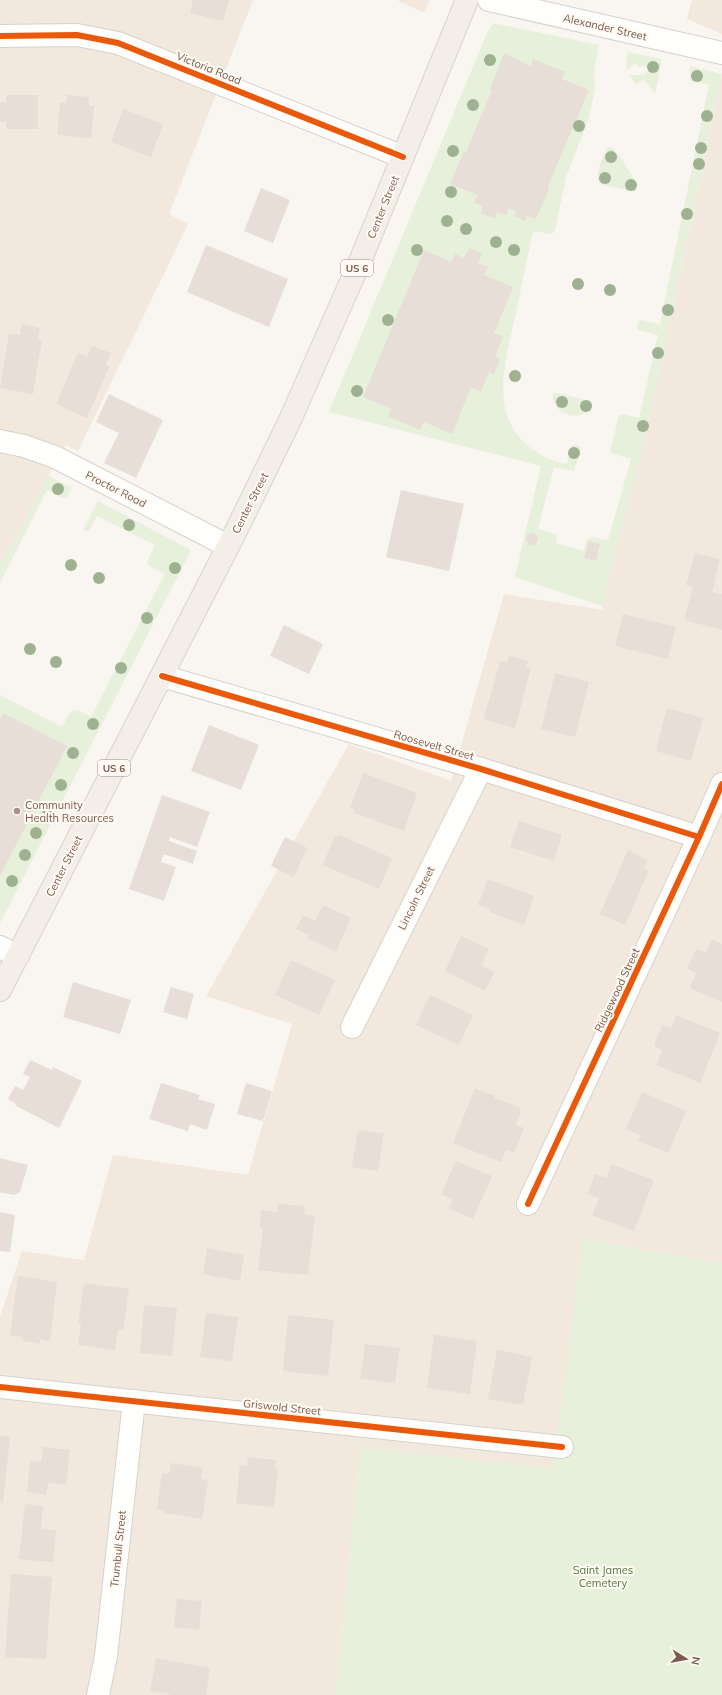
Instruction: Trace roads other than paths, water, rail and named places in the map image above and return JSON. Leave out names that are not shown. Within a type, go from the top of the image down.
[{"type":"main road","name":"Center Street","points":[[0,990],[9,951],[162,676],[306,388],[467,0]]},
{"type":"street","name":"Alexander Street","points":[[489,0],[543,6],[722,54]]},
{"type":"street","name":"Victoria Road","points":[[0,36],[77,35],[118,43],[403,157]]},
{"type":"street","name":"Proctor Road","points":[[0,441],[24,446],[55,457],[228,546]]},
{"type":"street","name":"Roosevelt Street","points":[[162,676],[481,769],[699,837]]},
{"type":"street","name":"Lincoln Street","points":[[352,1027],[481,769]]},
{"type":"street","name":"Ridgewood Street","points":[[528,1204],[699,837],[722,784]]},
{"type":"street","name":"Griswold Street","points":[[0,1387],[562,1447]]},
{"type":"street","name":"Trumbull Street","points":[[98,1695],[106,1656],[134,1401]]},
{"type":"place","name":"Community Health Resources","points":[[17,811]]},
{"type":"park label","name":"Saint James Cemetery","points":[[603,1576]]}]
